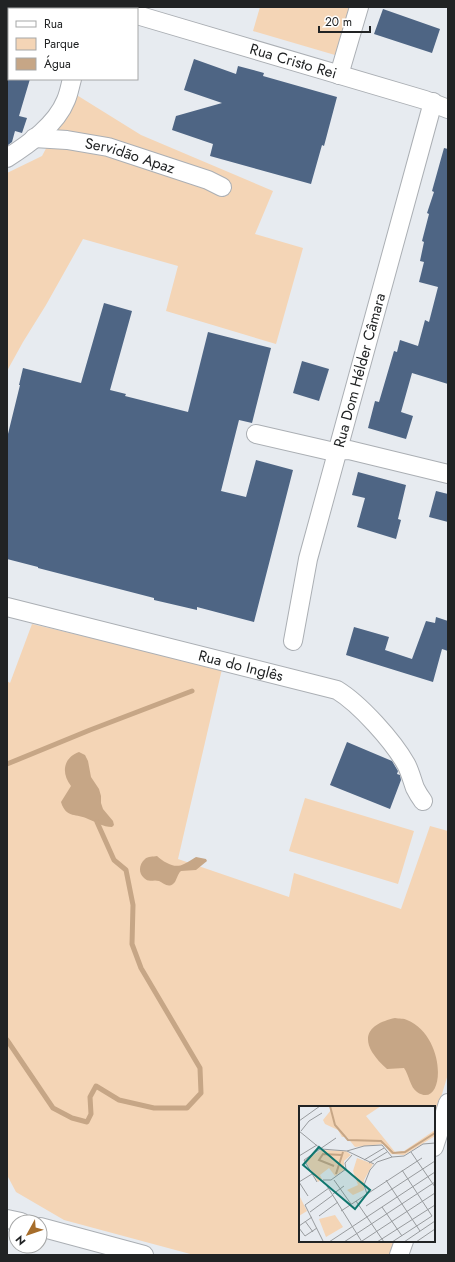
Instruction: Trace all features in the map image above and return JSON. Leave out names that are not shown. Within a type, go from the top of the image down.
[{"type":"street","points":[[339,75],[359,7]]},
{"type":"street","name":"Rua Cristo Rei","points":[[138,14],[440,106]]},
{"type":"street","points":[[7,158],[45,129],[66,101],[72,80]]},
{"type":"street","name":"Rua Dom Hélder Câmara","points":[[293,641],[308,559],[338,450],[440,106]]},
{"type":"street","name":"Servidão Apaz","points":[[34,138],[67,140],[108,147],[208,180],[222,187]]},
{"type":"street","points":[[256,434],[330,451],[348,450],[448,474]]},
{"type":"street","name":"Rua do Inglês","points":[[7,606],[337,690],[360,707],[399,752],[407,766],[415,788],[423,801]]},
{"type":"street","points":[[435,1144],[448,1103]]},
{"type":"street","points":[[48,1229],[144,1255]]},
{"type":"street","points":[[399,1255],[404,1242]]},
{"type":"green space","points":[[260,7],[350,7],[335,55],[253,31]]},
{"type":"green space","points":[[75,94],[141,135],[273,191],[255,234],[303,248],[276,344],[166,311],[178,266],[83,239],[7,371],[7,173],[42,156]]},
{"type":"green space","points":[[32,624],[222,669],[178,859],[289,897],[294,873],[401,909],[430,826],[448,831],[448,1074],[435,1118],[435,1106],[299,1106],[299,1242],[399,1242],[394,1255],[194,1255],[64,1220],[16,1192],[7,1175],[7,681],[10,683]]},
{"type":"green space","points":[[305,798],[414,831],[398,884],[289,851]]},
{"type":"water","points":[[79,752],[85,755],[88,761],[91,777],[99,789],[103,809],[113,821],[114,825],[112,827],[84,817],[72,815],[63,807],[61,802],[71,786],[66,776],[65,766],[70,758]]},
{"type":"water","points":[[157,856],[163,861],[174,866],[181,865],[196,857],[206,859],[207,861],[196,870],[181,871],[174,883],[167,885],[159,881],[148,880],[141,874],[141,863],[148,857]]},
{"type":"water","points":[[395,1018],[406,1019],[420,1029],[430,1041],[436,1055],[438,1070],[437,1082],[433,1091],[426,1095],[415,1090],[404,1068],[387,1069],[372,1052],[369,1045],[368,1038],[372,1029],[382,1022]]},
{"type":"building","points":[[383,9],[440,29],[432,53],[374,34]]},
{"type":"building","points":[[194,59],[236,74],[238,66],[264,73],[263,76],[337,97],[324,146],[322,145],[311,184],[210,156],[213,144],[172,130],[176,116],[222,103],[184,90]]},
{"type":"building","points":[[7,79],[30,80],[19,116],[27,118],[22,133],[15,131],[12,142],[7,145]]},
{"type":"building","points":[[444,148],[448,149],[448,384],[412,373],[401,412],[413,416],[406,439],[368,428],[375,401],[379,402],[394,351],[397,352],[400,340],[418,346],[425,320],[429,322],[438,287],[419,282],[424,262],[420,261],[424,242],[422,241],[429,214],[427,213],[434,192],[432,191]]},
{"type":"building","points":[[104,303],[132,311],[110,390],[126,394],[125,396],[188,412],[208,332],[271,348],[252,423],[239,420],[221,491],[246,497],[256,460],[293,470],[254,622],[197,607],[197,610],[154,600],[154,598],[7,559],[7,438],[23,368],[81,383]]},
{"type":"building","points":[[302,361],[329,369],[319,401],[293,393]]},
{"type":"building","points":[[358,472],[406,485],[398,519],[401,520],[396,539],[357,527],[365,498],[352,495]]},
{"type":"building","points":[[436,491],[448,494],[448,522],[429,517]]},
{"type":"building","points":[[436,617],[448,621],[448,651],[442,649],[433,682],[346,655],[354,627],[389,637],[385,650],[412,659],[426,621],[435,623]]},
{"type":"building","points":[[347,742],[392,761],[398,771],[397,774],[400,775],[401,780],[390,809],[330,785]]},
{"type":"waterway","points":[[7,764],[192,691]]},
{"type":"waterway","points":[[7,1040],[53,1108],[72,1118],[87,1122],[91,1114],[90,1097],[96,1086],[119,1100],[154,1108],[187,1108],[201,1093],[200,1068],[141,968],[132,944],[133,905],[126,870],[114,860],[97,822]]}]
